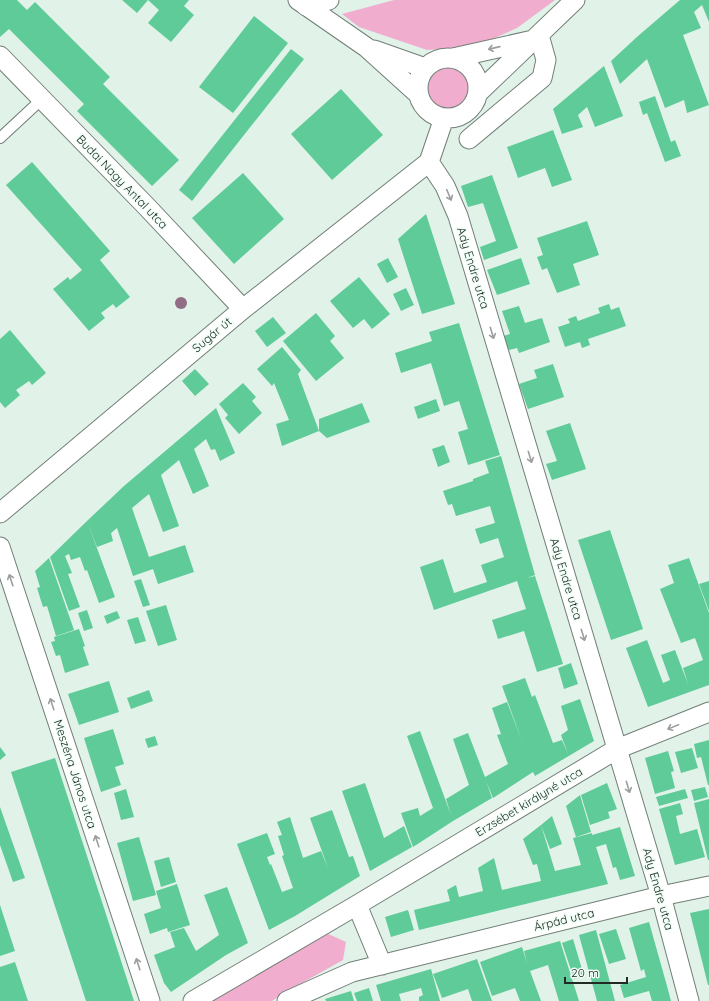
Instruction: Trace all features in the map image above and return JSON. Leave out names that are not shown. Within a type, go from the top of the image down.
[{"type":"street","points":[[302,3],[329,0]]},
{"type":"street","points":[[478,93],[575,0]]},
{"type":"street","points":[[302,3],[366,47],[435,115],[444,118],[462,114],[469,109],[475,102],[478,93],[478,83],[470,66],[462,61],[452,58]]},
{"type":"street","points":[[429,162],[423,102],[418,85],[420,76],[425,68],[433,61],[443,58],[452,58],[536,37]]},
{"type":"street","points":[[468,139],[542,78],[546,60],[536,37]]},
{"type":"street","points":[[366,47],[425,68]]},
{"type":"street","name":"Budai Nagy Antal utca","points":[[0,56],[148,207],[243,309]]},
{"type":"street","points":[[429,162],[444,118]]},
{"type":"street","name":"Sugár út","points":[[0,513],[243,309],[429,162]]},
{"type":"street","name":"Ady Endre utca","points":[[429,162],[445,186],[458,216],[661,896],[689,1001]]},
{"type":"street","name":"Meszéna János utca","points":[[0,547],[150,1001]]},
{"type":"street","name":"Erzsébet királyné utca","points":[[194,1001],[617,749],[709,712]]},
{"type":"street","name":"Árpád utca","points":[[382,965],[661,896],[709,886]]},
{"type":"street","points":[[286,1001],[352,972],[382,965],[357,905]]},
{"type":"lane","points":[[0,138],[42,99]]},
{"type":"shaded area","points":[[394,0],[555,0],[517,28],[479,45],[427,50],[359,27],[342,14]]},
{"type":"shaded area","points":[[449,65],[462,69],[468,75],[472,88],[468,101],[462,107],[449,111],[436,107],[430,101],[426,88],[430,75],[436,69]]},
{"type":"shaded area","points":[[324,932],[346,942],[343,960],[272,1001],[207,1001]]},
{"type":"building","points":[[0,0],[17,0],[27,10],[35,2],[110,77],[103,84],[179,160],[152,186],[77,111],[84,104],[9,29],[0,37]]},
{"type":"building","points":[[122,0],[148,0],[137,13]]},
{"type":"building","points":[[148,0],[189,0],[184,6],[194,15],[171,42],[148,23],[159,10]]},
{"type":"building","points":[[680,0],[709,0],[709,22],[702,5],[694,12],[701,28],[683,35],[709,105],[687,113],[684,100],[665,108],[647,59],[620,84],[611,61]]},
{"type":"building","points":[[254,16],[288,43],[233,113],[199,87]]},
{"type":"building","points":[[291,49],[304,59],[192,201],[179,190]]},
{"type":"building","points":[[604,66],[623,116],[595,127],[587,107],[578,115],[583,127],[562,134],[553,109]]},
{"type":"building","points":[[341,89],[383,135],[332,180],[291,134]]},
{"type":"building","points":[[655,96],[671,142],[675,140],[681,156],[665,162],[647,113],[643,115],[639,102]]},
{"type":"building","points":[[553,130],[572,180],[552,187],[545,168],[518,178],[507,147]]},
{"type":"building","points":[[32,162],[110,251],[100,260],[130,297],[116,308],[113,304],[101,313],[105,318],[89,331],[53,289],[68,277],[70,280],[82,270],[6,185]]},
{"type":"building","points":[[243,173],[284,219],[234,264],[192,218]]},
{"type":"building","points":[[492,175],[518,248],[484,260],[480,247],[496,241],[483,203],[468,207],[461,186]]},
{"type":"building","points":[[426,214],[455,304],[422,314],[398,239]]},
{"type":"building","points":[[587,221],[599,255],[573,264],[580,285],[557,293],[547,268],[542,270],[537,257],[543,255],[537,238]]},
{"type":"building","points":[[388,258],[398,277],[387,283],[377,264]]},
{"type":"building","points":[[521,258],[530,284],[497,295],[487,270]]},
{"type":"building","points":[[359,277],[390,314],[372,329],[364,319],[353,328],[330,301]]},
{"type":"building","points":[[406,288],[414,305],[401,311],[393,294]]},
{"type":"building","points":[[609,304],[611,310],[619,307],[626,326],[588,339],[590,345],[582,348],[580,342],[565,347],[558,327],[570,323],[568,319],[576,316],[578,321],[600,313],[598,308]]},
{"type":"building","points":[[519,306],[525,323],[542,318],[550,342],[519,353],[517,348],[505,351],[500,337],[510,334],[502,311]]},
{"type":"building","points":[[316,313],[335,336],[330,341],[344,358],[316,381],[283,341]]},
{"type":"building","points":[[273,317],[286,333],[267,347],[255,331]]},
{"type":"building","points":[[459,323],[500,455],[468,465],[458,432],[468,429],[459,401],[444,406],[431,363],[401,373],[395,353],[432,341],[429,332]]},
{"type":"building","points":[[10,330],[46,373],[32,385],[29,381],[16,390],[20,395],[5,408],[0,402],[0,339]]},
{"type":"building","points":[[282,347],[301,370],[298,374],[319,431],[282,446],[276,424],[289,420],[274,383],[272,386],[257,369]]},
{"type":"building","points":[[553,364],[564,397],[528,409],[519,384],[537,378],[534,370]]},
{"type":"building","points":[[195,369],[209,384],[195,396],[182,381]]},
{"type":"building","points":[[243,383],[256,397],[252,401],[262,413],[239,434],[225,418],[228,415],[219,404]]},
{"type":"building","points":[[436,399],[440,411],[418,419],[414,407]]},
{"type":"building","points":[[362,403],[370,422],[327,438],[319,431],[319,419]]},
{"type":"building","points":[[216,408],[235,453],[220,461],[215,449],[211,450],[206,439],[194,449],[209,486],[193,494],[179,460],[161,475],[179,526],[163,532],[149,494],[132,508],[149,557],[185,545],[194,572],[158,584],[153,569],[133,576],[117,528],[111,533],[113,541],[97,547],[87,521],[124,486]]},
{"type":"building","points":[[570,423],[586,469],[552,480],[546,464],[557,461],[546,431]]},
{"type":"building","points":[[444,445],[450,462],[438,467],[432,449]]},
{"type":"building","points":[[501,456],[535,575],[527,578],[535,576],[563,664],[537,672],[524,631],[498,639],[492,620],[526,609],[517,581],[434,610],[420,567],[443,559],[454,593],[487,582],[481,565],[504,557],[498,538],[480,544],[475,529],[495,523],[490,506],[456,516],[452,504],[448,505],[443,491],[473,481],[473,479],[489,473],[485,461]]},
{"type":"building","points":[[87,521],[115,597],[99,603],[87,570],[85,571],[80,557],[71,560],[69,554],[65,556],[72,573],[68,574],[80,607],[69,611],[50,557]]},
{"type":"building","points":[[610,530],[643,629],[611,640],[578,540]]},
{"type":"building","points":[[49,558],[74,630],[56,636],[47,606],[43,607],[37,588],[40,587],[35,571]]},
{"type":"building","points":[[689,558],[709,613],[709,685],[648,707],[626,648],[647,640],[663,683],[670,680],[661,655],[675,650],[688,684],[683,668],[703,660],[695,638],[681,643],[660,589],[674,583],[668,565]]},
{"type":"building","points":[[141,579],[150,605],[143,607],[134,581]]},
{"type":"building","points":[[709,581],[709,611],[699,584]]},
{"type":"building","points":[[166,605],[177,640],[158,646],[146,611]]},
{"type":"building","points":[[87,610],[93,628],[84,631],[78,613]]},
{"type":"building","points":[[117,611],[120,618],[107,624],[104,616]]},
{"type":"building","points":[[138,617],[146,641],[135,644],[127,620]]},
{"type":"building","points":[[79,629],[85,646],[83,647],[89,665],[65,673],[60,655],[56,656],[51,642],[55,641],[54,637]]},
{"type":"building","points":[[571,663],[578,684],[564,689],[558,668]]},
{"type":"building","points":[[525,678],[532,697],[535,695],[553,743],[562,740],[568,754],[561,735],[568,730],[561,706],[580,699],[594,741],[535,776],[533,772],[493,798],[486,781],[492,798],[413,847],[401,813],[418,808],[420,816],[433,808],[407,736],[420,731],[451,815],[446,799],[469,785],[453,739],[468,733],[485,777],[508,764],[497,735],[501,734],[492,708],[507,702],[522,741],[502,686]]},
{"type":"building","points":[[109,681],[119,712],[79,725],[68,694]]},
{"type":"building","points":[[149,690],[153,701],[131,709],[127,698]]},
{"type":"building","points":[[113,729],[124,764],[115,767],[121,785],[101,792],[84,738]]},
{"type":"building","points":[[155,736],[158,745],[148,748],[145,739]]},
{"type":"building","points":[[709,740],[708,785],[701,757],[697,758],[694,744]]},
{"type":"building","points":[[0,747],[6,755],[0,760]]},
{"type":"building","points":[[692,748],[698,768],[681,773],[675,752]]},
{"type":"building","points":[[668,751],[674,771],[671,772],[675,788],[655,794],[645,758]]},
{"type":"building","points":[[55,758],[134,1001],[86,1001],[11,772]]},
{"type":"building","points":[[365,783],[384,838],[404,826],[412,847],[370,871],[342,791]]},
{"type":"building","points":[[607,783],[617,809],[608,812],[610,818],[590,825],[581,795]]},
{"type":"building","points":[[705,787],[708,797],[694,801],[691,790]]},
{"type":"building","points":[[126,789],[134,817],[121,820],[114,793]]},
{"type":"building","points":[[685,789],[688,798],[659,806],[656,797]]},
{"type":"building","points":[[580,795],[591,832],[576,837],[566,806]]},
{"type":"building","points":[[709,799],[709,860],[708,860],[694,803]]},
{"type":"building","points":[[680,803],[683,814],[676,816],[680,834],[697,829],[705,857],[675,865],[659,809]]},
{"type":"building","points":[[0,807],[25,878],[13,882],[0,845]]},
{"type":"building","points":[[332,810],[349,857],[353,856],[360,876],[295,916],[269,930],[237,844],[267,833],[275,854],[267,857],[282,892],[293,888],[282,856],[284,855],[278,836],[282,835],[277,822],[290,817],[303,858],[321,851],[328,868],[310,818]]},
{"type":"building","points":[[552,816],[562,844],[550,849],[541,825]]},
{"type":"building","points":[[541,825],[555,871],[581,865],[573,838],[592,833],[592,835],[620,827],[635,876],[620,880],[616,867],[613,868],[606,844],[596,847],[608,884],[419,930],[414,910],[450,901],[447,890],[456,885],[459,897],[483,891],[478,868],[494,858],[502,890],[541,881],[537,864],[533,865],[523,839]]},
{"type":"building","points":[[139,837],[156,895],[133,901],[117,843]]},
{"type":"building","points":[[169,857],[176,882],[161,887],[154,861]]},
{"type":"building","points":[[177,884],[190,925],[168,932],[167,928],[150,934],[144,914],[161,908],[156,891]]},
{"type":"building","points":[[227,887],[248,943],[226,955],[171,992],[164,983],[154,955],[175,947],[170,932],[184,928],[196,951],[219,935],[204,895]]},
{"type":"building","points":[[0,905],[15,951],[0,956]]},
{"type":"building","points":[[709,909],[709,985],[708,985],[690,913]]},
{"type":"building","points":[[408,910],[414,930],[391,937],[385,917]]},
{"type":"building","points":[[649,922],[671,1001],[652,1001],[649,991],[624,998],[620,985],[646,977],[644,969],[641,971],[629,928]]},
{"type":"building","points":[[616,929],[626,959],[609,964],[599,934]]},
{"type":"building","points":[[596,930],[615,1001],[597,1001],[579,935]]},
{"type":"building","points":[[573,939],[584,976],[574,979],[562,943]]},
{"type":"building","points":[[560,941],[579,1001],[559,1001],[548,965],[530,971],[541,1001],[520,1001],[515,988],[492,996],[480,962],[522,947],[527,963],[524,951]]},
{"type":"building","points":[[477,959],[492,1001],[472,1001],[468,989],[442,998],[433,974]]},
{"type":"building","points":[[15,962],[28,1001],[0,1001],[0,967]]},
{"type":"building","points":[[431,969],[440,1001],[419,1001],[419,997],[423,995],[421,988],[399,994],[401,1001],[381,1001],[376,985]]},
{"type":"building","points":[[369,988],[373,1001],[357,1001],[354,993]]},
{"type":"building","points":[[351,991],[354,1001],[326,1001],[325,999]]}]
